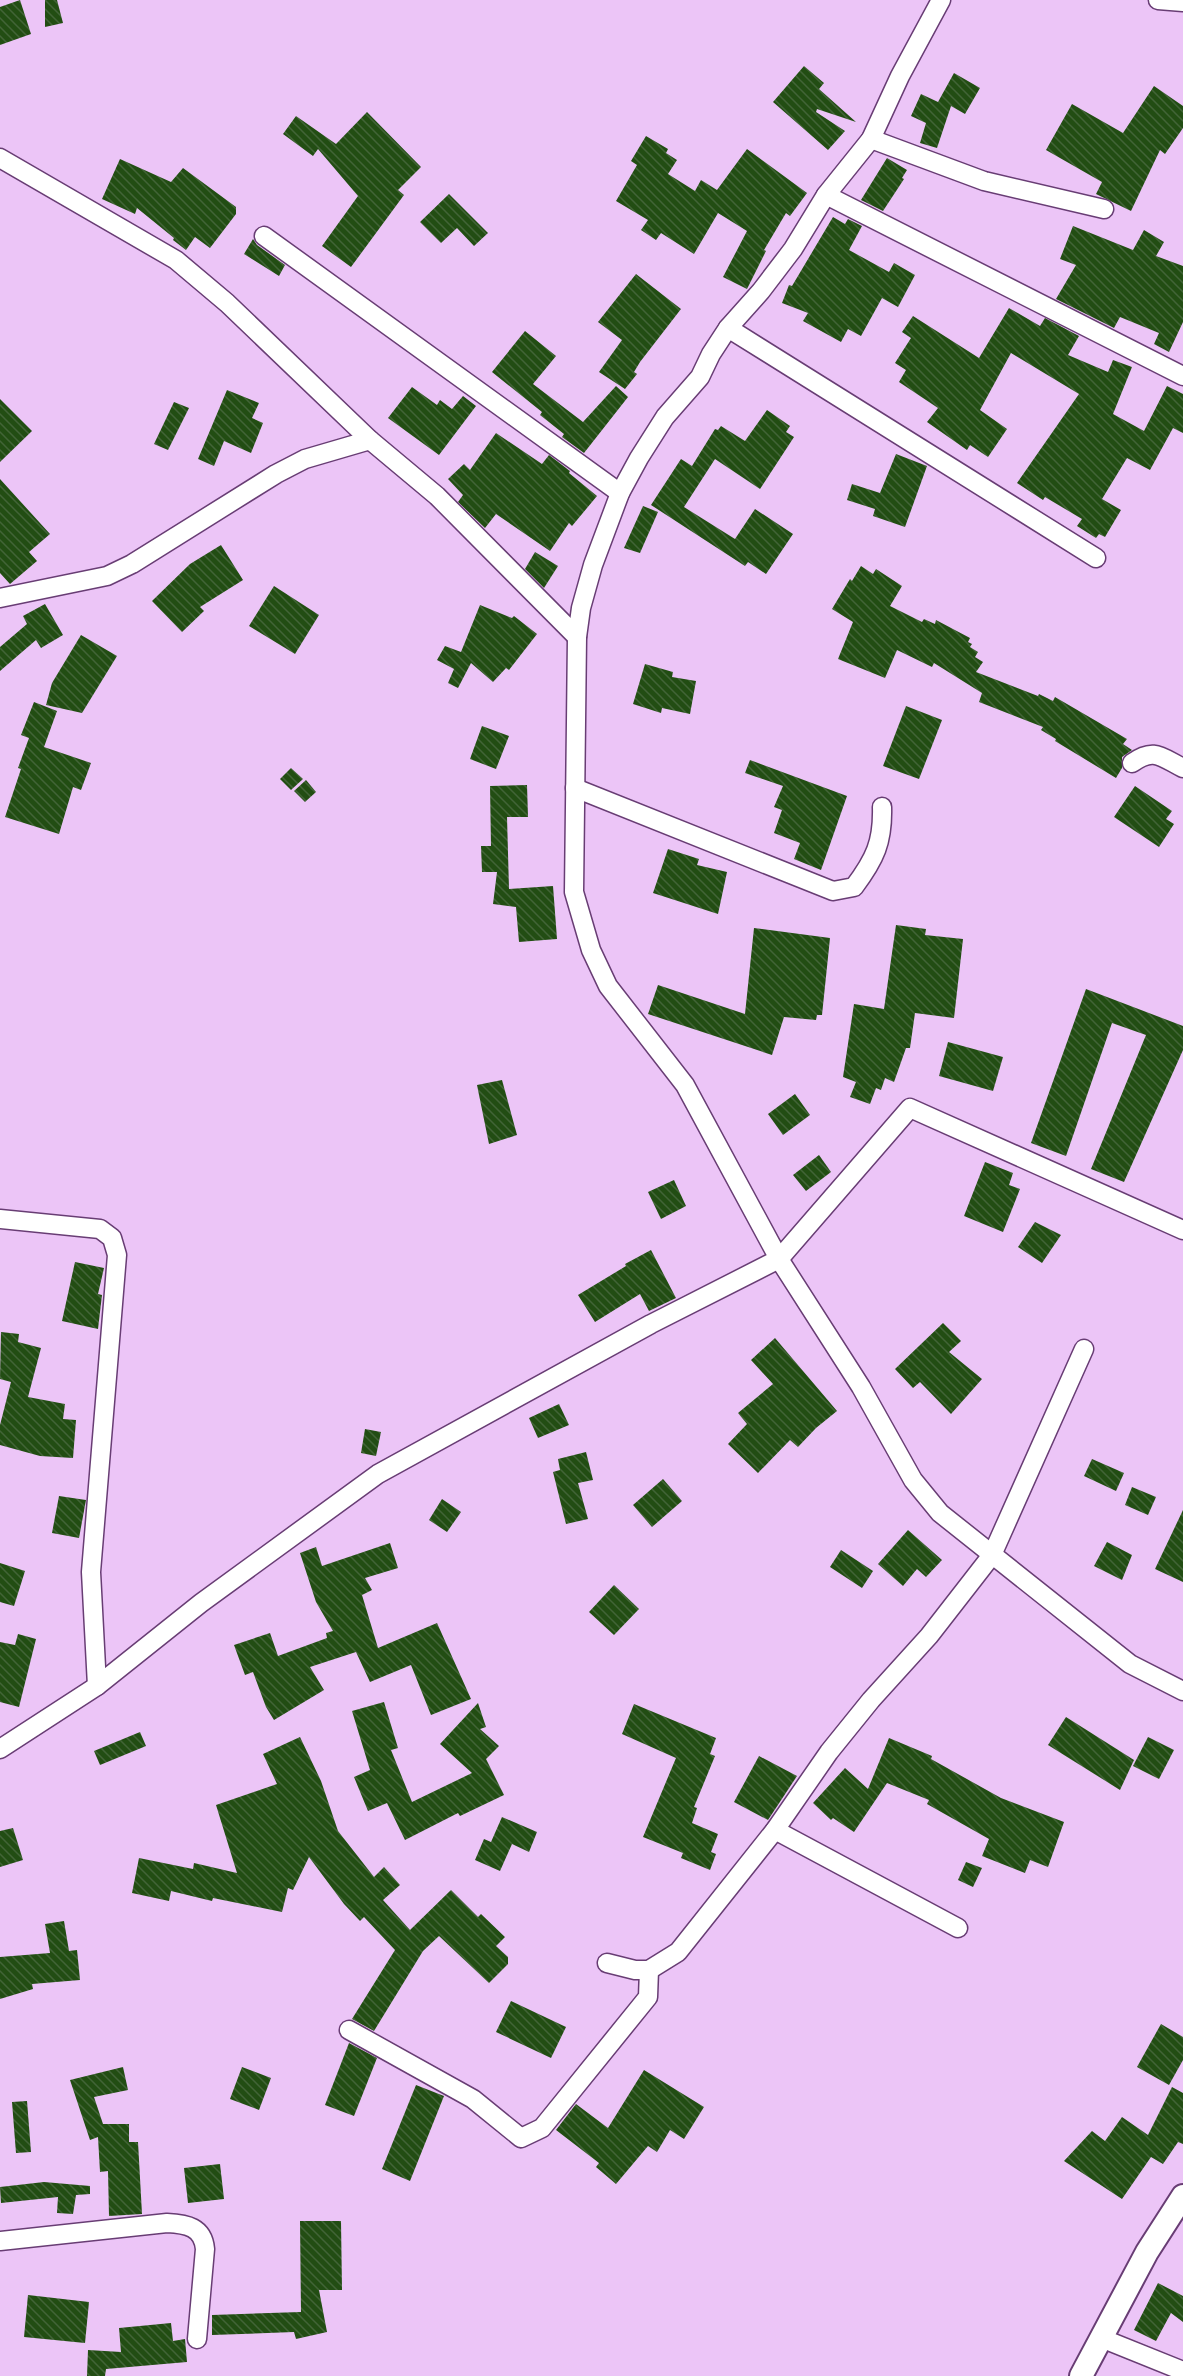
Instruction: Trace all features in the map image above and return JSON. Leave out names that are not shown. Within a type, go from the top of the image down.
[{"type":"street","points":[[941,0],[911,54],[871,139],[826,195],[793,249],[761,291],[728,328],[711,354],[700,377],[664,417],[620,493],[593,565],[581,608],[577,638],[574,892],[591,950],[608,986],[685,1085],[779,1259],[861,1387],[913,1480],[940,1513],[1130,1664],[1183,1691]]},
{"type":"street","points":[[1158,0],[1183,2]]},
{"type":"street","points":[[871,139],[984,181],[1104,209]]},
{"type":"street","points":[[0,158],[176,260],[227,303],[370,440],[437,496],[577,638]]},
{"type":"street","points":[[826,195],[1183,376]]},
{"type":"street","points":[[264,236],[620,493]]},
{"type":"street","points":[[728,328],[1096,558]]},
{"type":"street","points":[[0,598],[107,576],[132,564],[276,474],[305,459],[370,440]]},
{"type":"street","points":[[1132,763],[1144,755],[1151,754],[1183,768]]},
{"type":"street","points":[[575,788],[833,891],[854,886],[872,862],[883,828],[882,807]]},
{"type":"street","points":[[0,1749],[97,1686],[201,1603],[378,1474],[651,1324],[779,1259],[910,1108],[1183,1230]]},
{"type":"street","points":[[0,1219],[100,1229],[112,1238],[117,1255],[91,1572],[97,1686]]},
{"type":"street","points":[[607,1963],[635,1970],[649,1970],[678,1952],[775,1830],[829,1752],[871,1700],[928,1636],[992,1555],[1084,1348]]},
{"type":"street","points":[[775,1830],[958,1928]]},
{"type":"street","points":[[349,2030],[472,2099],[521,2138],[542,2128],[648,1997],[649,1970]]},
{"type":"street","points":[[1081,2376],[1147,2252],[1183,2196]]},
{"type":"street","points":[[0,2241],[167,2223],[191,2227],[200,2232],[205,2249],[197,2339]]},
{"type":"street","points":[[1101,2338],[1183,2371]]},
{"type":"building","points":[[20,0],[31,34],[0,45],[0,7]]},
{"type":"building","points":[[45,0],[57,0],[63,23],[45,27]]},
{"type":"building","points":[[804,66],[824,83],[819,89],[856,122],[817,109],[816,112],[845,131],[828,150],[773,102]]},
{"type":"building","points":[[954,73],[980,88],[965,114],[951,106],[937,148],[920,143],[926,123],[911,116],[921,94],[938,102]]},
{"type":"building","points":[[1154,86],[1183,106],[1183,128],[1165,154],[1160,150],[1131,211],[1096,194],[1102,182],[1046,150],[1072,104],[1123,133]]},
{"type":"building","points":[[367,112],[421,167],[398,190],[404,195],[351,267],[322,246],[358,196],[318,149],[313,156],[283,134],[296,116],[336,144]]},
{"type":"building","points":[[646,136],[668,149],[666,153],[677,160],[668,174],[695,191],[701,180],[717,190],[747,149],[807,193],[790,216],[786,213],[764,250],[766,251],[747,289],[723,277],[747,231],[718,213],[694,254],[661,233],[656,240],[641,230],[648,220],[616,201],[637,165],[631,161]]},
{"type":"building","points":[[887,158],[907,170],[902,178],[904,179],[883,211],[861,200]]},
{"type":"building","points":[[120,159],[171,182],[183,168],[236,207],[236,214],[210,248],[195,237],[186,250],[137,208],[135,214],[102,199]]},
{"type":"building","points":[[449,194],[488,233],[474,246],[457,228],[441,243],[420,222]]},
{"type":"building","points":[[833,217],[845,224],[848,219],[862,226],[849,250],[889,272],[894,263],[915,275],[898,307],[882,298],[861,336],[848,329],[841,342],[803,321],[808,313],[782,303],[789,285],[792,286]]},
{"type":"building","points":[[1073,226],[1133,250],[1144,230],[1164,242],[1156,256],[1183,266],[1183,322],[1169,352],[1154,344],[1159,333],[1120,317],[1114,328],[1056,299],[1076,265],[1060,259]]},
{"type":"building","points":[[253,239],[257,245],[285,265],[279,276],[244,254]]},
{"type":"building","points":[[636,274],[681,309],[640,362],[634,372],[637,374],[625,389],[599,372],[622,340],[598,322]]},
{"type":"building","points":[[1009,308],[1040,326],[1045,318],[1079,336],[1068,355],[1108,372],[1113,360],[1132,367],[1113,414],[1144,431],[1167,386],[1183,394],[1183,433],[1173,428],[1150,470],[1127,458],[1102,499],[1121,510],[1105,537],[1099,534],[1096,538],[1077,526],[1082,519],[1045,497],[1043,500],[1017,483],[1079,394],[1011,353],[980,410],[1007,429],[988,457],[970,445],[967,450],[927,422],[938,408],[899,382],[906,370],[895,363],[911,338],[902,332],[913,316],[979,358]]},
{"type":"building","points":[[525,331],[556,356],[533,384],[583,422],[616,386],[628,397],[584,453],[562,437],[564,434],[540,415],[542,412],[492,372]]},
{"type":"building","points":[[412,387],[437,405],[440,400],[452,409],[463,396],[476,406],[439,455],[388,418]]},
{"type":"building","points":[[227,390],[259,403],[252,418],[263,423],[251,453],[224,441],[214,466],[198,459]]},
{"type":"building","points":[[0,399],[32,431],[0,462]]},
{"type":"building","points":[[174,402],[189,408],[168,450],[154,444]]},
{"type":"building","points":[[767,410],[790,426],[786,432],[794,437],[760,489],[715,459],[684,507],[735,539],[755,509],[793,534],[766,574],[748,562],[745,566],[651,505],[681,459],[692,466],[715,429],[718,430],[721,426],[745,441]]},
{"type":"building","points":[[496,433],[542,464],[549,455],[597,496],[572,526],[569,523],[550,551],[496,514],[485,528],[458,502],[463,495],[448,479],[464,464],[470,470]]},
{"type":"building","points":[[896,454],[927,466],[905,527],[873,516],[875,509],[847,500],[852,484],[880,493]]},
{"type":"building","points":[[0,479],[50,534],[29,552],[37,561],[10,584],[0,573]]},
{"type":"building","points":[[643,506],[658,512],[640,553],[624,548]]},
{"type":"building","points":[[221,545],[243,580],[200,607],[204,611],[182,632],[152,601],[190,564]]},
{"type":"building","points":[[535,552],[558,566],[544,588],[525,569]]},
{"type":"building","points":[[861,566],[873,574],[876,569],[902,586],[890,606],[922,622],[924,619],[935,624],[936,620],[970,638],[968,642],[972,644],[970,647],[978,652],[975,657],[983,662],[976,672],[1053,701],[1055,697],[1127,739],[1123,744],[1132,750],[1122,757],[1122,768],[1116,778],[1055,741],[1056,739],[1041,730],[1043,727],[979,702],[982,693],[934,663],[932,667],[897,650],[885,678],[838,659],[853,622],[832,609],[850,579],[852,581]]},
{"type":"building","points":[[274,586],[319,615],[295,654],[249,626]]},
{"type":"building","points":[[45,604],[63,635],[41,648],[36,640],[0,671],[0,647],[27,624],[23,616]]},
{"type":"building","points":[[480,605],[512,618],[514,616],[537,634],[509,670],[506,668],[493,682],[471,663],[458,688],[448,683],[454,669],[437,660],[445,646],[461,652]]},
{"type":"building","points":[[81,635],[117,656],[82,713],[46,705],[52,683]]},
{"type":"building","points":[[645,664],[673,672],[672,677],[696,681],[690,714],[662,708],[661,713],[633,704]]},
{"type":"building","points":[[34,702],[57,711],[44,747],[91,763],[81,790],[73,787],[59,834],[5,817],[21,769],[18,768],[29,738],[21,735]]},
{"type":"building","points":[[906,706],[942,720],[919,779],[883,766]]},
{"type":"building","points":[[482,726],[509,736],[496,769],[470,759]]},
{"type":"building","points":[[750,760],[847,796],[821,870],[794,859],[800,843],[774,833],[782,810],[774,807],[783,786],[745,773]]},
{"type":"building","points":[[291,768],[303,779],[291,790],[280,779]]},
{"type":"building","points":[[306,780],[316,792],[305,802],[294,791]]},
{"type":"building","points":[[527,785],[528,817],[507,817],[509,889],[553,886],[557,939],[519,942],[516,907],[493,904],[497,872],[482,872],[481,846],[491,846],[490,786]]},
{"type":"building","points":[[1135,786],[1172,811],[1166,819],[1174,824],[1159,847],[1114,817]]},
{"type":"building","points":[[668,849],[699,859],[697,865],[727,872],[718,914],[653,893]]},
{"type":"building","points":[[896,925],[926,929],[925,935],[963,939],[954,1018],[915,1013],[910,1048],[906,1048],[894,1082],[885,1078],[881,1090],[876,1088],[870,1104],[850,1097],[856,1082],[843,1077],[854,1004],[884,1009]]},
{"type":"building","points":[[754,928],[830,938],[822,1015],[817,1015],[816,1020],[784,1017],[772,1055],[648,1014],[658,985],[745,1014]]},
{"type":"building","points":[[1086,989],[1183,1026],[1183,1050],[1124,1182],[1091,1169],[1146,1035],[1112,1023],[1066,1156],[1031,1143]]},
{"type":"building","points":[[948,1042],[1003,1057],[993,1091],[939,1076]]},
{"type":"building","points":[[502,1080],[517,1135],[489,1144],[477,1085]]},
{"type":"building","points":[[795,1094],[810,1115],[783,1135],[768,1114]]},
{"type":"building","points":[[819,1155],[831,1172],[806,1191],[793,1175]]},
{"type":"building","points":[[985,1162],[1013,1173],[1009,1185],[1020,1189],[1003,1232],[964,1216]]},
{"type":"building","points":[[674,1180],[686,1206],[661,1219],[648,1192]]},
{"type":"building","points":[[1035,1222],[1061,1235],[1042,1263],[1018,1247]]},
{"type":"building","points":[[651,1250],[676,1298],[649,1311],[640,1294],[595,1322],[578,1295]]},
{"type":"building","points":[[75,1262],[104,1268],[98,1294],[102,1295],[98,1329],[62,1321]]},
{"type":"building","points":[[943,1323],[961,1341],[949,1352],[982,1379],[951,1414],[920,1382],[913,1388],[895,1369]]},
{"type":"building","points":[[1,1332],[19,1334],[18,1342],[41,1348],[28,1397],[65,1404],[63,1419],[76,1420],[73,1458],[40,1456],[0,1445],[0,1425],[11,1382],[0,1379]]},
{"type":"building","points":[[775,1338],[837,1411],[798,1447],[790,1440],[758,1473],[728,1444],[747,1424],[738,1413],[773,1384],[751,1360]]},
{"type":"building","points":[[559,1404],[569,1425],[538,1438],[529,1418]]},
{"type":"building","points":[[365,1429],[381,1432],[376,1456],[361,1453]]},
{"type":"building","points":[[586,1452],[593,1480],[578,1483],[588,1519],[566,1524],[553,1472],[560,1470],[558,1459]]},
{"type":"building","points":[[1092,1459],[1124,1473],[1116,1491],[1084,1476]]},
{"type":"building","points":[[663,1479],[682,1501],[652,1527],[633,1505]]},
{"type":"building","points":[[1132,1487],[1156,1497],[1148,1515],[1125,1505]]},
{"type":"building","points":[[59,1496],[86,1500],[79,1538],[52,1533]]},
{"type":"building","points":[[442,1499],[461,1512],[447,1532],[429,1520]]},
{"type":"building","points":[[1183,1510],[1183,1582],[1155,1569]]},
{"type":"building","points":[[908,1530],[942,1560],[926,1577],[917,1569],[903,1586],[878,1564]]},
{"type":"building","points":[[1107,1542],[1132,1555],[1122,1580],[1094,1566]]},
{"type":"building","points":[[390,1543],[398,1568],[365,1578],[372,1590],[362,1595],[378,1648],[437,1623],[471,1699],[431,1715],[411,1665],[370,1682],[356,1652],[310,1667],[324,1690],[274,1720],[266,1707],[253,1672],[245,1675],[234,1645],[270,1633],[278,1656],[327,1638],[326,1633],[333,1631],[316,1602],[300,1553],[316,1547],[322,1566]]},
{"type":"building","points":[[841,1550],[873,1571],[862,1588],[830,1567]]},
{"type":"building","points":[[0,1563],[25,1571],[14,1606],[0,1602]]},
{"type":"building","points":[[614,1585],[639,1609],[614,1635],[589,1612]]},
{"type":"building","points":[[18,1634],[36,1639],[19,1707],[0,1702],[0,1642],[15,1645]]},
{"type":"building","points":[[384,1702],[398,1748],[391,1750],[412,1802],[472,1773],[440,1744],[478,1703],[486,1727],[480,1729],[499,1746],[486,1759],[504,1795],[460,1816],[458,1813],[405,1840],[387,1803],[368,1811],[354,1777],[370,1770],[352,1711]]},
{"type":"building","points":[[634,1704],[716,1738],[710,1754],[715,1756],[694,1807],[697,1808],[692,1823],[718,1834],[711,1852],[716,1854],[710,1870],[681,1858],[683,1853],[643,1837],[676,1758],[622,1734]]},
{"type":"building","points":[[1066,1717],[1134,1760],[1120,1790],[1048,1745]]},
{"type":"building","points":[[140,1732],[146,1746],[100,1765],[94,1751]]},
{"type":"building","points":[[300,1737],[321,1781],[338,1831],[374,1877],[384,1867],[400,1885],[383,1900],[410,1930],[451,1890],[478,1917],[481,1914],[505,1937],[496,1946],[508,1957],[508,1964],[489,1983],[439,1936],[423,1951],[374,2031],[352,2019],[395,1950],[364,1917],[360,1921],[344,1904],[309,1857],[293,1890],[288,1888],[282,1912],[213,1898],[212,1901],[171,1891],[169,1901],[132,1893],[139,1858],[193,1869],[194,1863],[237,1873],[216,1805],[277,1784],[263,1754]]},
{"type":"building","points":[[1148,1737],[1174,1750],[1159,1779],[1133,1766]]},
{"type":"building","points":[[889,1738],[932,1756],[931,1759],[1001,1798],[1064,1822],[1048,1867],[1030,1860],[1025,1873],[982,1856],[989,1839],[927,1804],[929,1800],[887,1783],[854,1832],[833,1818],[831,1820],[813,1803],[845,1768],[868,1789]]},
{"type":"building","points":[[759,1756],[797,1776],[768,1820],[734,1802]]},
{"type":"building","points":[[502,1817],[537,1832],[529,1852],[512,1844],[500,1871],[475,1860],[484,1839],[491,1842]]},
{"type":"building","points":[[13,1828],[23,1860],[0,1867],[0,1831]]},
{"type":"building","points":[[966,1862],[982,1868],[973,1887],[958,1880]]},
{"type":"building","points":[[64,1921],[69,1951],[77,1950],[80,1980],[32,1984],[33,1989],[0,1999],[0,1957],[50,1953],[45,1924]]},
{"type":"building","points":[[511,2001],[566,2027],[551,2058],[496,2032]]},
{"type":"building","points":[[1161,2024],[1183,2037],[1183,2060],[1169,2085],[1137,2067]]},
{"type":"building","points":[[349,2043],[377,2058],[354,2116],[325,2105]]},
{"type":"building","points":[[123,2067],[128,2090],[94,2097],[103,2124],[129,2124],[129,2142],[138,2142],[142,2214],[109,2216],[108,2171],[100,2172],[98,2137],[90,2140],[70,2080]]},
{"type":"building","points":[[242,2067],[271,2078],[259,2110],[230,2099]]},
{"type":"building","points":[[644,2070],[704,2107],[684,2139],[670,2130],[657,2152],[648,2146],[616,2184],[596,2167],[599,2163],[556,2130],[576,2104],[608,2128]]},
{"type":"building","points":[[416,2085],[444,2096],[410,2181],[382,2169]]},
{"type":"building","points":[[1172,2087],[1183,2093],[1183,2144],[1178,2142],[1163,2164],[1151,2157],[1122,2199],[1064,2161],[1092,2131],[1105,2141],[1122,2117],[1148,2135]]},
{"type":"building","points":[[27,2101],[31,2152],[16,2153],[12,2102]]},
{"type":"building","points":[[220,2164],[224,2199],[188,2203],[184,2168]]},
{"type":"building","points":[[44,2182],[90,2186],[90,2194],[76,2195],[73,2214],[57,2213],[58,2197],[1,2203],[0,2187]]},
{"type":"building","points":[[300,2221],[341,2221],[342,2290],[319,2290],[327,2332],[296,2339],[294,2332],[212,2335],[212,2315],[301,2312]]},
{"type":"building","points":[[1158,2283],[1183,2296],[1183,2322],[1171,2313],[1156,2341],[1134,2330]]},
{"type":"building","points":[[28,2295],[89,2302],[85,2343],[24,2337]]},
{"type":"building","points":[[171,2323],[173,2341],[185,2339],[187,2362],[106,2369],[105,2376],[87,2376],[88,2350],[121,2352],[119,2328]]}]
